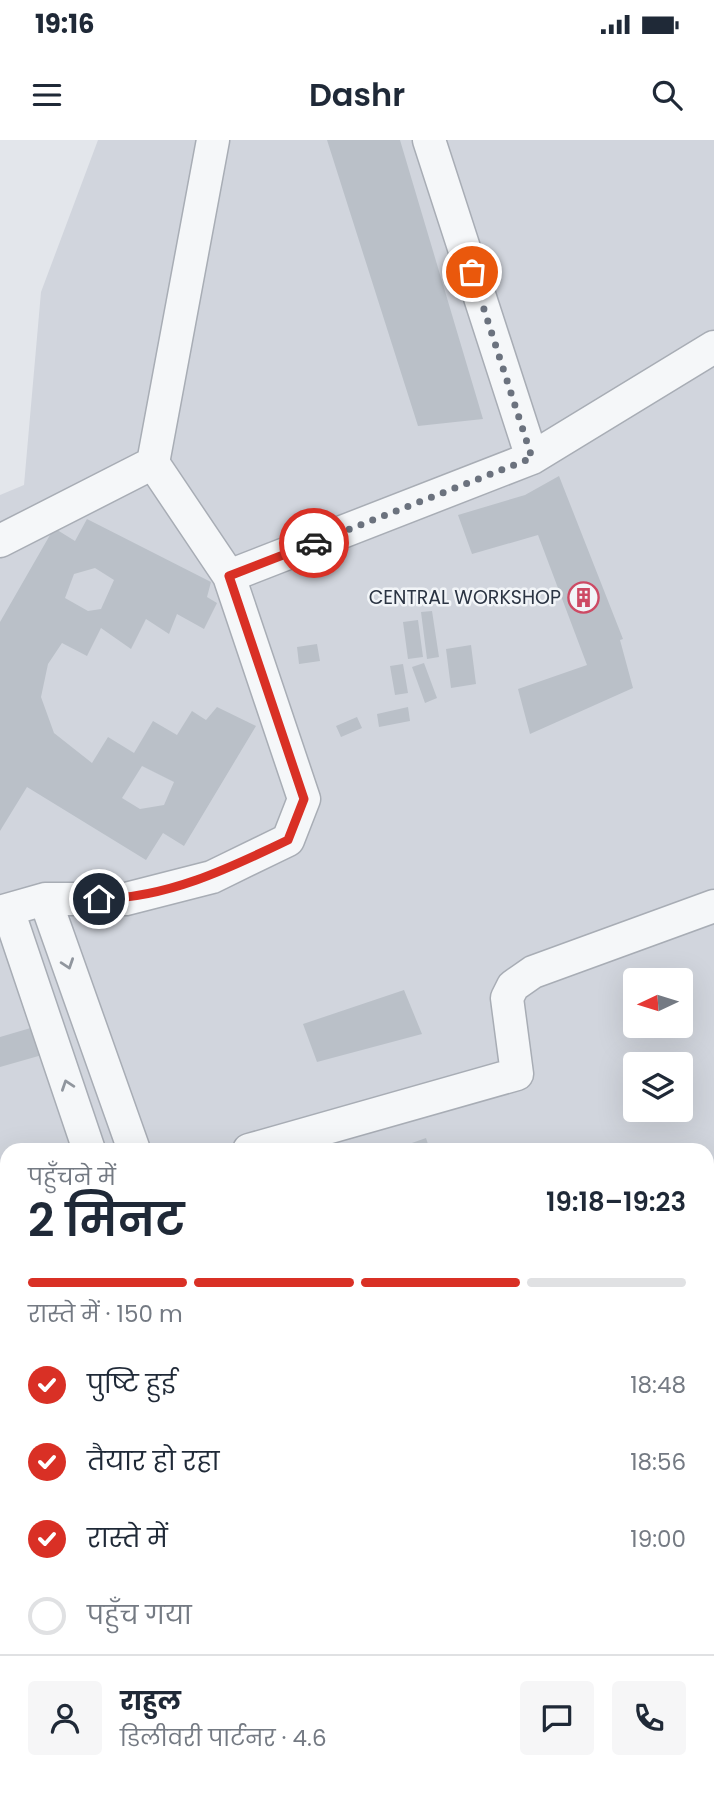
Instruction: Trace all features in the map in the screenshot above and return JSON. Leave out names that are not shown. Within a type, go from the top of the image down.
[{"type":"street","points":[[87,1143],[4,911],[46,900],[126,899],[212,877],[288,840],[304,799],[229,576],[152,463],[213,140]]},
{"type":"street","points":[[429,140],[532,458]]},
{"type":"street","points":[[229,576],[532,458],[714,347]]},
{"type":"street","points":[[0,541],[152,463]]},
{"type":"street","points":[[46,900],[132,1143]]},
{"type":"street","points":[[274,1143],[517,1074],[507,998],[513,986],[533,972],[714,906]]},
{"type":"shaded area","points":[[98,140],[714,140],[714,1143],[0,1143],[0,495],[24,485],[41,292]]},
{"type":"building","points":[[327,140],[400,140],[483,419],[418,426]]},
{"type":"building","name":"CENTRAL WORKSHOP","points":[[559,476],[623,639],[620,640],[633,688],[530,734],[518,689],[587,665],[538,535],[472,554],[458,515],[525,495]]},
{"type":"building","points":[[87,519],[211,582],[207,597],[217,603],[204,629],[177,614],[169,634],[146,619],[131,649],[101,628],[87,656],[62,643],[48,664],[41,697],[54,733],[92,763],[108,737],[134,753],[153,721],[177,735],[192,711],[206,720],[217,707],[256,726],[184,846],[163,833],[146,860],[27,787],[0,831],[0,622],[54,528],[75,541]],"holes":[[[95,568],[114,580],[101,609],[88,611],[65,598],[74,574]],[[142,766],[174,782],[164,805],[140,809],[122,798]]]},
{"type":"building","points":[[432,611],[439,657],[427,659],[421,612]]},
{"type":"building","points":[[418,620],[423,657],[408,659],[403,622]]},
{"type":"building","points":[[317,644],[320,661],[299,664],[297,647]]},
{"type":"building","points":[[471,645],[476,684],[451,688],[446,649]]},
{"type":"building","points":[[424,663],[437,698],[425,703],[412,667]]},
{"type":"building","points":[[403,664],[408,693],[395,695],[390,666]]},
{"type":"building","points":[[408,707],[410,721],[379,727],[377,714]]},
{"type":"building","points":[[357,717],[362,728],[341,737],[336,726]]},
{"type":"building","points":[[404,990],[422,1034],[317,1062],[303,1024]]},
{"type":"building","points":[[34,1027],[42,1055],[0,1067],[0,1037]]},
{"type":"building","points":[[426,1138],[428,1143],[412,1143]]},
{"type":"way so far","points":[[314,543],[532,458],[472,272]]},
{"type":"place","name":"CENTRAL WORKSHOP","points":[[584,597]]},
{"type":"route","points":[[99,899],[126,899],[212,877],[288,840],[304,799],[229,576],[314,543]]}]
